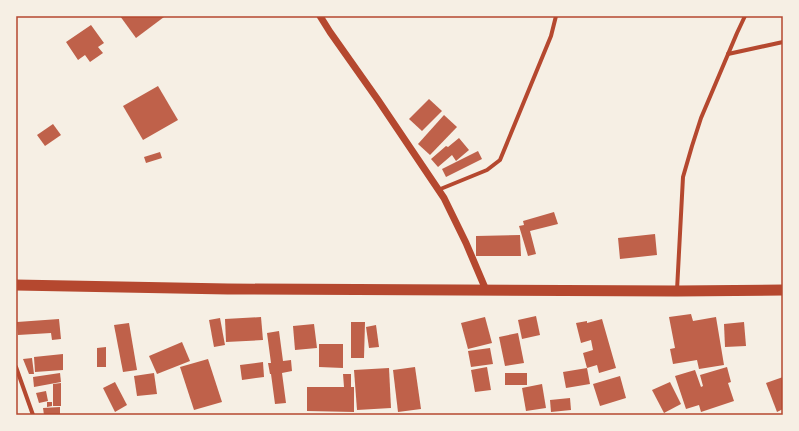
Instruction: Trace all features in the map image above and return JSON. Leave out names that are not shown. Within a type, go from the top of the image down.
[{"type":"highway","points":[[16,285],[228,289],[783,290]]},
{"type":"street","points":[[320,16],[444,198],[466,243],[486,290]]},
{"type":"street","points":[[438,190],[487,170],[500,160],[552,36],[556,16]]},
{"type":"street","points":[[677,291],[683,177],[701,118],[745,16]]},
{"type":"street","points":[[728,54],[783,42]]},
{"type":"street","points":[[16,367],[33,415]]},
{"type":"building","points":[[120,16],[163,16],[164,17],[136,38]]},
{"type":"building","points":[[91,25],[104,43],[98,47],[103,53],[90,62],[85,55],[78,60],[66,42]]},
{"type":"building","points":[[158,86],[178,120],[143,140],[123,106]]},
{"type":"building","points":[[429,99],[442,111],[422,131],[409,119]]},
{"type":"building","points":[[444,115],[457,127],[430,155],[418,144]]},
{"type":"building","points":[[53,124],[61,135],[45,146],[37,135]]},
{"type":"building","points":[[459,138],[469,150],[456,161],[452,155],[438,167],[431,159],[446,146],[448,147]]},
{"type":"building","points":[[478,151],[482,159],[446,177],[442,169]]},
{"type":"building","points":[[160,152],[162,158],[146,163],[144,157]]},
{"type":"building","points":[[554,212],[558,224],[530,231],[536,254],[528,256],[519,226],[524,225],[523,221]]},
{"type":"building","points":[[655,234],[657,255],[620,259],[618,238]]},
{"type":"building","points":[[520,235],[521,256],[476,256],[476,236]]},
{"type":"building","points":[[691,314],[693,321],[716,317],[724,365],[699,369],[697,360],[673,364],[670,349],[675,348],[669,317]]},
{"type":"building","points":[[536,316],[540,335],[522,339],[518,320]]},
{"type":"building","points":[[261,317],[263,340],[226,342],[225,319]]},
{"type":"building","points":[[485,317],[492,343],[468,349],[461,323]]},
{"type":"building","points":[[220,318],[225,345],[214,347],[209,320]]},
{"type":"building","points":[[59,319],[61,339],[52,340],[51,333],[18,335],[17,322]]},
{"type":"building","points":[[602,319],[616,368],[599,373],[597,365],[587,368],[583,353],[593,350],[591,340],[581,343],[576,323],[587,321],[587,323]]},
{"type":"building","points":[[351,322],[365,322],[364,358],[351,358]]},
{"type":"building","points":[[744,322],[746,346],[725,347],[724,324]]},
{"type":"building","points":[[129,323],[137,370],[123,372],[114,325]]},
{"type":"building","points":[[314,324],[317,348],[295,350],[293,326]]},
{"type":"building","points":[[376,325],[379,347],[369,348],[366,327]]},
{"type":"building","points":[[279,331],[283,361],[291,360],[292,371],[282,373],[286,403],[275,404],[268,363],[271,363],[267,333]]},
{"type":"building","points":[[518,333],[524,363],[505,366],[499,337]]},
{"type":"building","points":[[182,342],[190,361],[157,374],[149,356]]},
{"type":"building","points":[[319,344],[343,344],[343,368],[319,367]]},
{"type":"building","points":[[106,347],[106,367],[97,367],[97,348]]},
{"type":"building","points":[[490,348],[493,364],[471,367],[468,351]]},
{"type":"building","points":[[63,354],[63,370],[35,372],[34,357]]},
{"type":"building","points":[[32,358],[34,374],[29,374],[23,359]]},
{"type":"building","points":[[208,359],[222,402],[194,410],[180,367]]},
{"type":"building","points":[[263,362],[264,377],[242,380],[240,365]]},
{"type":"building","points":[[415,367],[421,409],[398,412],[393,370]]},
{"type":"building","points":[[487,367],[491,390],[475,392],[471,370]]},
{"type":"building","points":[[727,367],[731,382],[728,383],[734,401],[701,412],[699,405],[686,409],[675,376],[695,370],[701,387],[703,386],[700,375]]},
{"type":"building","points":[[389,368],[391,408],[357,410],[354,370]]},
{"type":"building","points":[[587,368],[590,384],[566,388],[563,372]]},
{"type":"building","points":[[60,373],[61,382],[34,387],[33,377]]},
{"type":"building","points":[[154,373],[157,394],[137,396],[134,376]]},
{"type":"building","points":[[505,373],[527,373],[527,385],[505,385]]},
{"type":"building","points":[[343,374],[351,374],[351,387],[354,387],[354,412],[307,411],[307,387],[344,387]]},
{"type":"building","points":[[620,376],[626,398],[600,406],[593,384]]},
{"type":"building","points":[[783,377],[783,409],[777,412],[766,383]]},
{"type":"building","points":[[115,382],[127,405],[115,412],[103,388]]},
{"type":"building","points":[[670,382],[681,404],[664,413],[652,390]]},
{"type":"building","points":[[61,383],[61,406],[53,406],[53,384]]},
{"type":"building","points":[[542,384],[546,408],[526,411],[522,388]]},
{"type":"building","points":[[46,391],[48,401],[39,403],[36,393]]},
{"type":"building","points":[[570,398],[571,410],[551,412],[550,400]]},
{"type":"building","points":[[47,402],[52,402],[52,406],[47,407]]},
{"type":"building","points":[[60,407],[60,414],[44,415],[43,408]]}]
